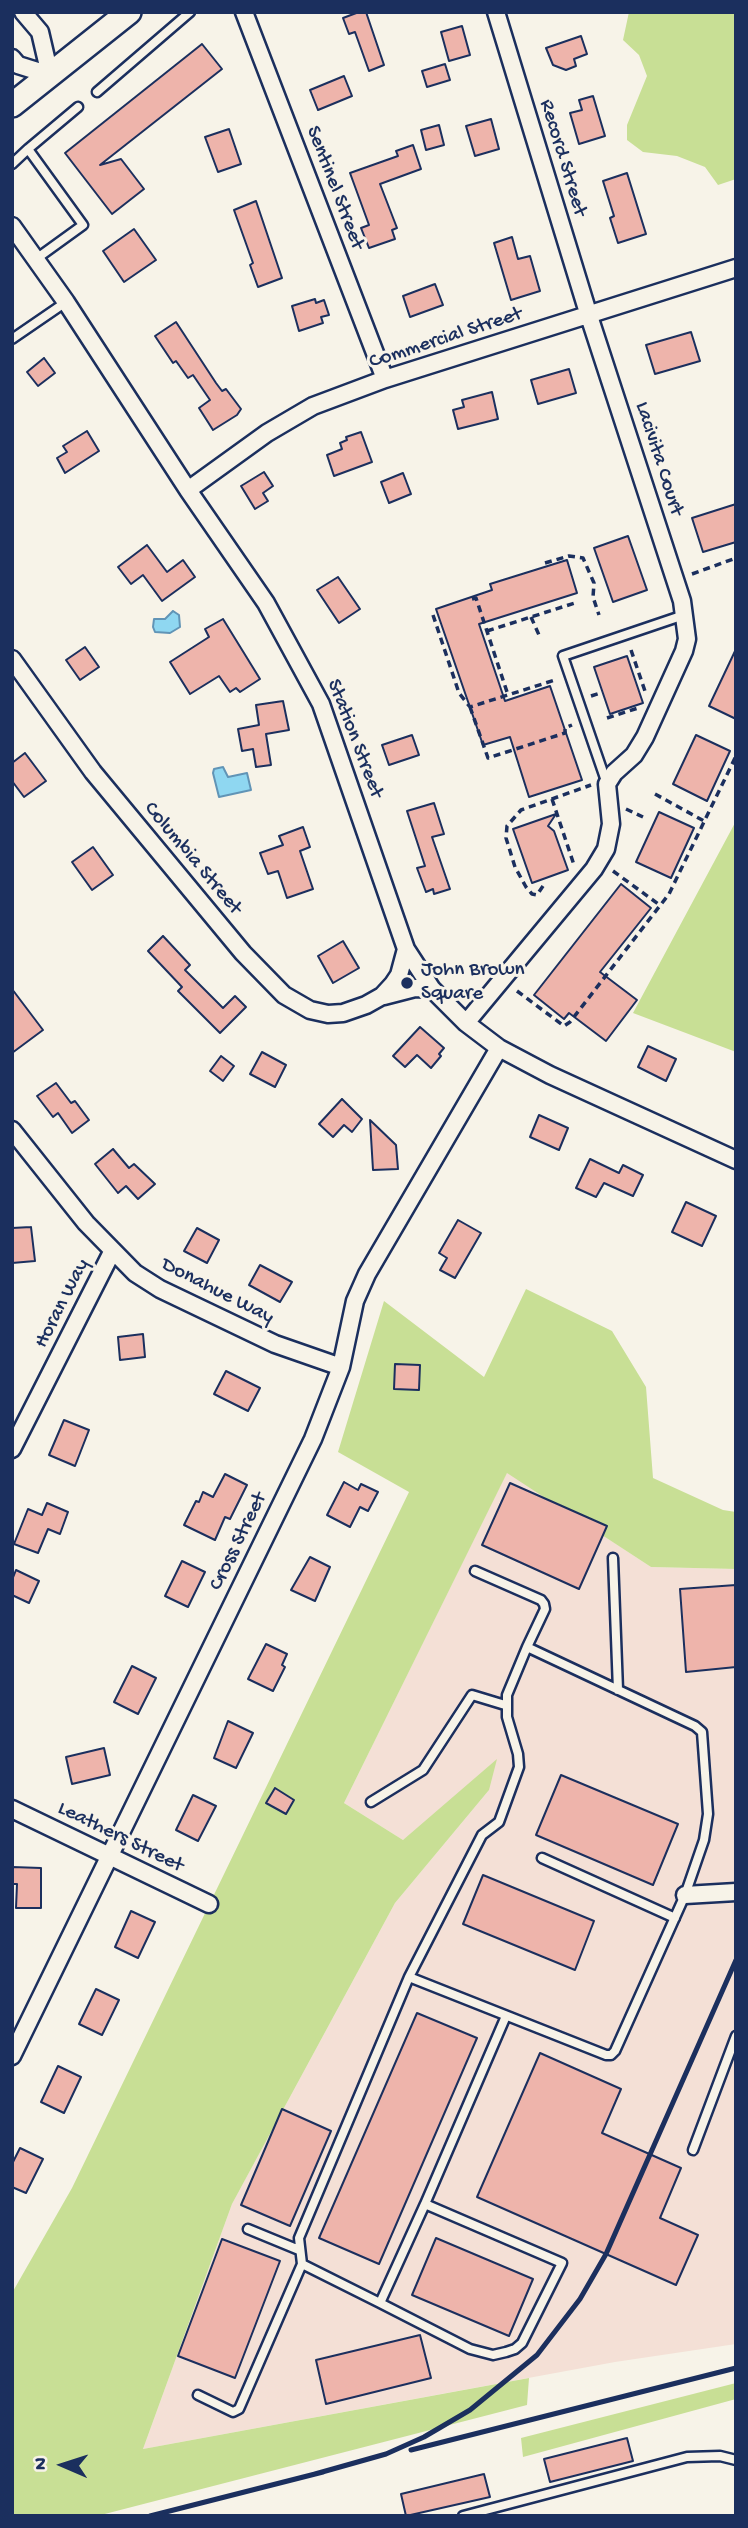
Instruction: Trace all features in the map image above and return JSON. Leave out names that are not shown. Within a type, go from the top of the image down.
[{"type":"main road","points":[[12,105],[129,12]]},
{"type":"street","points":[[23,12],[40,32],[50,75]]},
{"type":"street","name":"Sentinel Street","points":[[244,12],[385,379]]},
{"type":"street","name":"Record Street","points":[[496,12],[589,316]]},
{"type":"street","points":[[12,58],[18,65],[50,75]]},
{"type":"street","name":"Station Street","points":[[12,226],[66,302],[188,490],[266,603],[321,704],[407,949],[432,989],[466,1023],[499,1048],[551,1075],[736,1160]]},
{"type":"street","name":"Commercial Street","points":[[188,490],[267,433],[313,406],[385,379],[736,268]]},
{"type":"street","name":"Lacivita Court","points":[[589,316],[685,615],[687,639],[684,651],[634,755],[600,784]]},
{"type":"street","name":"Columbia Street","points":[[12,659],[93,772],[243,953],[274,986],[297,1004],[328,1014],[343,1013],[405,989],[432,989]]},
{"type":"street","points":[[466,1023],[594,869],[606,849],[611,824],[600,784]]},
{"type":"street","points":[[382,996],[399,975],[407,949]]},
{"type":"street","name":"Cross Street","points":[[12,2056],[313,1438],[341,1367],[355,1301],[367,1274],[499,1048]]},
{"type":"street","name":"Donahue Way","points":[[12,1129],[86,1223],[135,1273],[160,1289],[275,1344],[341,1367]]},
{"type":"street","name":"Horan Way","points":[[12,1449],[113,1252]]},
{"type":"street","name":"Leathers Street","points":[[12,1809],[209,1904]]},
{"type":"street","points":[[685,1895],[736,1892]]},
{"type":"lane","points":[[97,92],[190,12]]},
{"type":"lane","points":[[12,164],[78,107]]},
{"type":"lane","points":[[28,149],[83,225],[36,259]]},
{"type":"lane","points":[[12,339],[66,302]]},
{"type":"lane","points":[[600,784],[564,656],[685,615]]},
{"type":"lane","points":[[613,1558],[618,1690]]},
{"type":"lane","points":[[198,2395],[233,2412],[239,2409],[302,2264],[299,2238],[409,1977],[482,1835],[499,1822],[519,1767],[505,1705],[545,1609],[544,1604],[541,1600],[475,1571]]},
{"type":"lane","points":[[409,1977],[606,2056],[611,2055],[685,1895],[708,1827],[702,1732],[695,1726],[527,1647]]},
{"type":"lane","points":[[371,1802],[423,1770],[472,1695],[505,1705]]},
{"type":"lane","points":[[542,1858],[675,1919]]},
{"type":"lane","points":[[380,2303],[506,2016]]},
{"type":"lane","points":[[693,2150],[736,2036]]},
{"type":"lane","points":[[302,2264],[481,2354],[515,2349],[522,2343],[562,2263],[425,2204]]},
{"type":"lane","points":[[248,2229],[299,2250]]},
{"type":"lane","points":[[463,2516],[687,2457],[720,2456],[736,2460]]},
{"type":"path","points":[[545,563],[569,556],[583,558],[594,583],[593,597],[600,615]]},
{"type":"path","points":[[694,573],[736,558]]},
{"type":"path","points":[[472,599],[476,598],[508,695]]},
{"type":"path","points":[[487,631],[578,602]]},
{"type":"path","points":[[433,615],[459,693],[470,707],[488,758],[565,733],[565,728],[572,725]]},
{"type":"path","points":[[531,617],[539,635]]},
{"type":"path","points":[[607,718],[648,704],[631,650]]},
{"type":"path","points":[[470,707],[555,680]]},
{"type":"path","points":[[589,697],[600,693]]},
{"type":"path","points":[[517,991],[566,1026],[669,894],[736,756]]},
{"type":"path","points":[[543,886],[537,895],[532,894],[526,887],[515,867],[506,838],[507,826],[520,810],[600,784]]},
{"type":"path","points":[[655,794],[704,821]]},
{"type":"path","points":[[552,799],[576,871]]},
{"type":"path","points":[[623,807],[643,817]]},
{"type":"path","points":[[613,871],[661,906]]},
{"type":"shaded area","points":[[507,1472],[651,1567],[736,1569],[736,2344],[615,2362],[143,2449],[232,2204],[395,1903],[489,1790],[403,1840],[344,1803]]},
{"type":"green space","points":[[629,12],[736,12],[736,179],[718,185],[705,167],[677,156],[643,152],[627,140],[627,125],[647,76],[639,55],[623,40]]},
{"type":"green space","points":[[736,821],[736,1052],[633,1013]]},
{"type":"green space","points":[[526,1289],[612,1331],[646,1387],[653,1478],[723,1510],[736,1512],[736,1569],[651,1567],[507,1473],[344,1803],[403,1840],[497,1759],[489,1790],[395,1903],[232,2204],[143,2449],[529,2378],[527,2405],[97,2516],[12,2516],[12,2293],[72,2188],[409,1492],[338,1452],[384,1301],[484,1377]]},
{"type":"green space","points":[[736,2383],[736,2399],[523,2457],[521,2438]]},
{"type":"water","points":[[173,611],[179,615],[180,627],[170,633],[155,632],[154,619],[165,619]]},
{"type":"water","points":[[223,767],[228,777],[247,773],[251,790],[219,797],[213,773],[214,769]]},
{"type":"building","points":[[366,12],[384,65],[369,71],[355,32],[349,34],[343,18]]},
{"type":"building","points":[[462,26],[470,55],[449,61],[441,32]]},
{"type":"building","points":[[581,36],[587,54],[574,59],[576,66],[566,70],[553,65],[546,48]]},
{"type":"building","points":[[202,44],[222,69],[100,165],[121,159],[144,189],[112,214],[65,153]]},
{"type":"building","points":[[445,64],[450,80],[427,87],[422,71]]},
{"type":"building","points":[[344,76],[352,96],[318,110],[310,90]]},
{"type":"building","points":[[593,96],[605,136],[579,144],[570,113],[582,110],[579,100]]},
{"type":"building","points":[[491,119],[499,149],[475,156],[466,126]]},
{"type":"building","points":[[439,125],[444,145],[426,150],[421,130]]},
{"type":"building","points":[[229,129],[241,164],[218,172],[205,137]]},
{"type":"building","points":[[413,145],[421,169],[380,184],[397,228],[392,230],[395,239],[369,248],[361,228],[369,225],[350,173],[398,156],[396,151]]},
{"type":"building","points":[[627,173],[646,234],[618,243],[610,218],[614,216],[603,181]]},
{"type":"building","points":[[256,201],[282,278],[258,287],[250,265],[253,263],[234,210]]},
{"type":"building","points":[[134,229],[156,260],[124,282],[103,251]]},
{"type":"building","points":[[512,237],[518,259],[530,256],[540,291],[511,300],[494,243]]},
{"type":"building","points":[[435,284],[443,305],[410,317],[403,296]]},
{"type":"building","points":[[315,299],[316,303],[324,300],[329,315],[321,317],[323,323],[299,331],[292,306]]},
{"type":"building","points":[[176,322],[216,383],[222,391],[226,389],[241,409],[237,415],[213,430],[199,408],[210,400],[193,375],[188,378],[176,361],[173,363],[155,336]]},
{"type":"building","points":[[691,332],[700,361],[655,374],[646,345]]},
{"type":"building","points":[[44,358],[55,373],[38,386],[27,372]]},
{"type":"building","points":[[569,369],[576,393],[538,404],[531,380]]},
{"type":"building","points":[[492,392],[498,419],[458,429],[453,410],[464,407],[462,400]]},
{"type":"building","points":[[87,431],[99,451],[65,473],[57,458],[67,452],[63,446]]},
{"type":"building","points":[[361,432],[372,462],[334,476],[327,455],[342,449],[340,443],[347,440],[346,437]]},
{"type":"building","points":[[264,472],[273,486],[263,493],[268,501],[255,509],[241,486]]},
{"type":"building","points":[[403,473],[411,494],[389,503],[381,482]]},
{"type":"building","points":[[736,504],[736,542],[703,552],[692,518]]},
{"type":"building","points":[[628,536],[647,590],[613,602],[594,548]]},
{"type":"building","points":[[147,545],[167,572],[183,560],[195,577],[162,601],[143,575],[131,584],[118,567]]},
{"type":"building","points":[[567,560],[577,593],[479,624],[505,701],[550,686],[582,780],[529,797],[510,737],[483,745],[436,609],[492,590],[490,584]]},
{"type":"building","points":[[338,577],[360,609],[339,623],[317,590]]},
{"type":"building","points":[[223,619],[260,679],[240,692],[236,688],[230,692],[219,676],[190,694],[170,662],[209,637],[205,629]]},
{"type":"building","points":[[85,647],[99,667],[80,680],[66,660]]},
{"type":"building","points":[[736,649],[736,719],[709,706]]},
{"type":"building","points":[[627,656],[643,703],[610,714],[594,667]]},
{"type":"building","points":[[283,701],[289,730],[266,734],[271,765],[256,767],[253,749],[242,751],[238,729],[259,725],[256,705]]},
{"type":"building","points":[[412,735],[419,755],[389,765],[382,745]]},
{"type":"building","points":[[696,735],[730,751],[707,801],[673,784]]},
{"type":"building","points":[[25,753],[46,781],[24,797],[12,781],[12,763]]},
{"type":"building","points":[[434,803],[444,834],[432,837],[450,889],[434,894],[433,889],[426,892],[417,868],[425,866],[407,811]]},
{"type":"building","points":[[659,812],[694,828],[671,878],[636,862]]},
{"type":"building","points":[[556,814],[548,826],[554,831],[568,870],[532,883],[513,829]]},
{"type":"building","points":[[303,827],[310,847],[300,851],[313,889],[287,898],[278,871],[268,874],[260,853],[283,845],[279,836]]},
{"type":"building","points":[[93,847],[113,875],[92,890],[72,862]]},
{"type":"building","points":[[621,884],[651,908],[600,972],[637,1000],[606,1041],[569,1013],[564,1019],[534,995]]},
{"type":"building","points":[[163,936],[190,965],[185,970],[223,1008],[235,996],[246,1007],[220,1033],[178,991],[182,987],[148,951]]},
{"type":"building","points":[[343,941],[359,968],[333,983],[318,956]]},
{"type":"building","points":[[12,989],[43,1030],[12,1053]]},
{"type":"building","points":[[420,1027],[444,1048],[439,1054],[441,1056],[431,1068],[417,1055],[405,1067],[393,1056]]},
{"type":"building","points":[[648,1046],[676,1059],[666,1081],[638,1067]]},
{"type":"building","points":[[262,1052],[286,1065],[275,1087],[250,1074]]},
{"type":"building","points":[[221,1056],[234,1066],[223,1081],[210,1071]]},
{"type":"building","points":[[56,1083],[71,1103],[75,1101],[89,1120],[72,1133],[58,1113],[53,1117],[37,1096]]},
{"type":"building","points":[[342,1099],[362,1119],[352,1132],[344,1125],[333,1137],[319,1124]]},
{"type":"building","points":[[539,1115],[568,1128],[559,1150],[530,1137]]},
{"type":"building","points":[[370,1120],[396,1145],[398,1169],[373,1170]]},
{"type":"building","points":[[113,1149],[129,1168],[134,1164],[155,1184],[138,1199],[126,1186],[118,1193],[95,1164]]},
{"type":"building","points":[[590,1159],[619,1173],[623,1165],[643,1175],[633,1196],[604,1183],[596,1197],[576,1188]]},
{"type":"building","points":[[686,1202],[716,1216],[702,1246],[672,1232]]},
{"type":"building","points":[[458,1220],[481,1233],[455,1278],[440,1270],[447,1258],[439,1253]]},
{"type":"building","points":[[31,1227],[35,1261],[12,1263],[12,1228]]},
{"type":"building","points":[[197,1228],[219,1240],[207,1263],[184,1251]]},
{"type":"building","points":[[260,1265],[292,1282],[280,1302],[249,1285]]},
{"type":"building","points":[[143,1334],[145,1357],[120,1360],[118,1337]]},
{"type":"building","points":[[395,1364],[420,1365],[419,1390],[394,1389]]},
{"type":"building","points":[[226,1371],[260,1388],[248,1411],[214,1394]]},
{"type":"building","points":[[64,1420],[89,1430],[75,1466],[49,1455]]},
{"type":"building","points":[[225,1474],[247,1485],[230,1519],[225,1517],[215,1540],[184,1525],[203,1492],[213,1497]]},
{"type":"building","points":[[344,1482],[358,1490],[361,1484],[378,1492],[368,1511],[360,1507],[350,1527],[327,1515]]},
{"type":"building","points":[[510,1483],[607,1526],[579,1589],[482,1545]]},
{"type":"building","points":[[47,1503],[68,1512],[60,1534],[48,1529],[38,1553],[14,1544],[28,1509],[42,1515]]},
{"type":"building","points":[[310,1557],[330,1567],[315,1601],[291,1590]]},
{"type":"building","points":[[182,1561],[205,1572],[188,1607],[165,1596]]},
{"type":"building","points":[[16,1570],[39,1581],[29,1603],[12,1595],[12,1580]]},
{"type":"building","points":[[736,1585],[736,1667],[686,1672],[680,1589]]},
{"type":"building","points":[[266,1644],[287,1654],[282,1665],[285,1667],[273,1691],[248,1679]]},
{"type":"building","points":[[132,1666],[156,1678],[138,1714],[114,1702]]},
{"type":"building","points":[[228,1721],[253,1733],[236,1768],[214,1758]]},
{"type":"building","points":[[104,1748],[110,1775],[72,1784],[66,1757]]},
{"type":"building","points":[[561,1775],[678,1824],[653,1885],[536,1835]]},
{"type":"building","points":[[275,1788],[294,1800],[286,1814],[266,1803]]},
{"type":"building","points":[[193,1795],[216,1806],[198,1841],[176,1830]]},
{"type":"building","points":[[12,1867],[41,1868],[41,1908],[16,1908],[17,1884],[12,1884]]},
{"type":"building","points":[[483,1875],[594,1921],[575,1970],[463,1924]]},
{"type":"building","points":[[131,1911],[155,1922],[138,1958],[115,1947]]},
{"type":"building","points":[[96,1989],[119,2000],[102,2035],[79,2024]]},
{"type":"building","points":[[417,2013],[477,2038],[379,2264],[319,2238]]},
{"type":"building","points":[[540,2053],[621,2089],[602,2133],[681,2168],[660,2218],[698,2235],[676,2285],[477,2197]]},
{"type":"building","points":[[58,2066],[81,2077],[64,2113],[41,2102]]},
{"type":"building","points":[[282,2109],[331,2131],[290,2226],[241,2205]]},
{"type":"building","points":[[20,2148],[43,2159],[26,2193],[12,2187],[12,2164]]},
{"type":"building","points":[[436,2238],[533,2279],[509,2336],[412,2295]]},
{"type":"building","points":[[222,2239],[280,2261],[235,2378],[178,2356]]},
{"type":"building","points":[[420,2335],[431,2378],[326,2404],[316,2360]]},
{"type":"building","points":[[627,2438],[633,2461],[550,2482],[544,2459]]},
{"type":"building","points":[[484,2474],[490,2497],[406,2516],[401,2494]]},
{"type":"railway","points":[[315,2474],[386,2454],[424,2437],[470,2410],[537,2355],[580,2299],[606,2254],[736,1960]]},
{"type":"railway","points":[[411,2450],[736,2368]]},
{"type":"railway","points":[[150,2516],[323,2472]]},
{"type":"place","name":"John Brown Square","points":[[407,983]]}]
